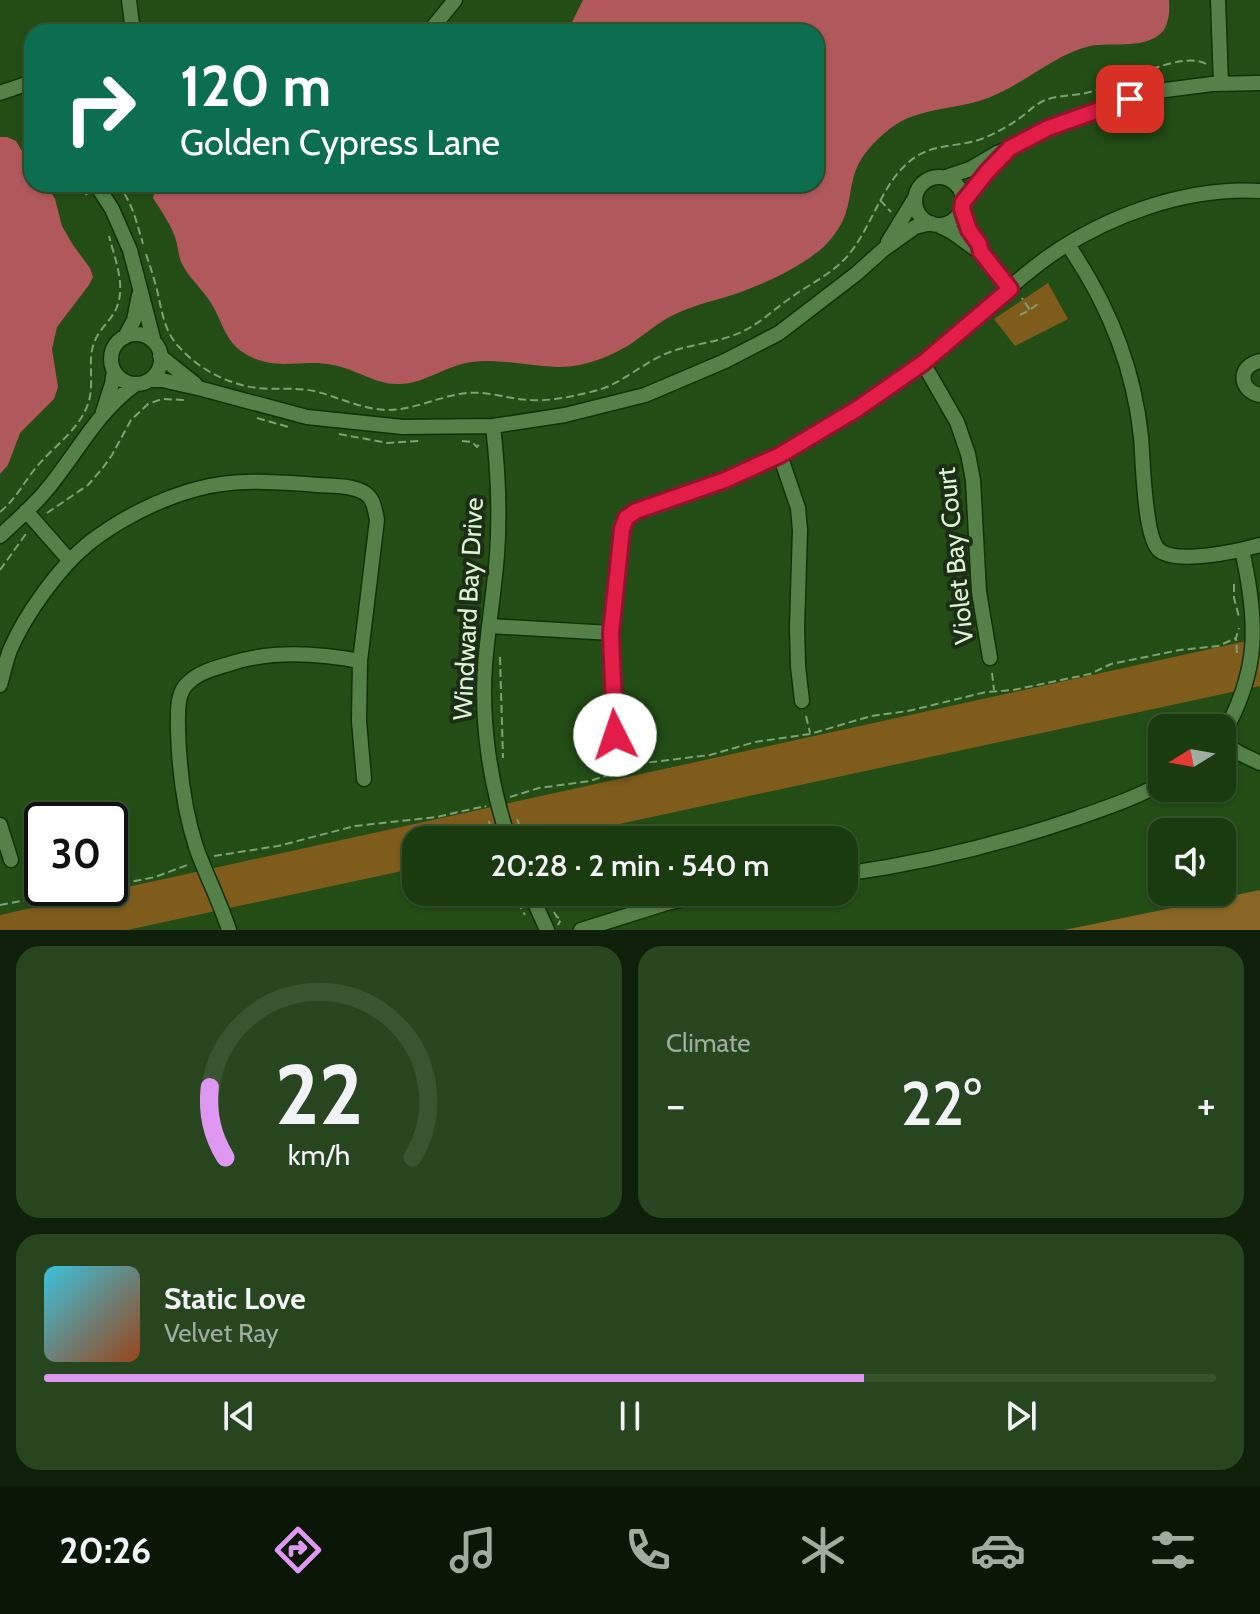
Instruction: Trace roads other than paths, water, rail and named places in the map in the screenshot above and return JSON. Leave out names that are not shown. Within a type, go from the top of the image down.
[{"type":"street","points":[[129,0],[132,24]]},
{"type":"street","points":[[436,24],[455,0]]},
{"type":"street","points":[[1218,0],[1221,78]]},
{"type":"street","points":[[884,249],[918,190],[929,178],[946,177],[970,169],[1048,128],[1116,103],[1221,78],[1260,83]]},
{"type":"street","points":[[0,93],[24,85]]},
{"type":"street","points":[[114,371],[123,381],[162,380],[307,417],[346,422],[493,429],[565,415],[645,395],[725,361],[779,333],[915,227],[953,221],[980,180],[1010,148]]},
{"type":"street","points":[[946,177],[959,187],[969,230],[981,252]]},
{"type":"street","points":[[615,735],[611,633],[622,529],[626,518],[636,511],[725,480],[780,455],[857,409],[1016,293],[1047,258],[1121,217],[1153,206],[1220,193],[1260,191]]},
{"type":"street","points":[[0,536],[31,517],[43,495],[118,398],[159,369],[157,349],[130,250],[100,192]]},
{"type":"street","points":[[915,198],[919,214],[981,252],[1016,293]]},
{"type":"street","points":[[1068,245],[1107,312],[1133,387],[1141,433],[1150,535],[1156,549],[1181,557],[1260,545]]},
{"type":"street","points":[[125,337],[134,320],[139,286]]},
{"type":"street","points":[[102,416],[114,371],[111,355],[118,341],[125,337],[140,335],[178,372],[202,389]]},
{"type":"street","points":[[1260,361],[1246,368],[1244,373],[1248,389],[1254,395],[1260,395]]},
{"type":"street","name":"Violet Bay Court","points":[[923,363],[957,422],[968,454],[973,480],[979,592],[990,658]]},
{"type":"street","name":"Windward Bay Drive","points":[[493,429],[498,477],[497,554],[484,689],[486,733],[496,794],[505,826]]},
{"type":"street","points":[[780,455],[798,508],[800,530],[797,627],[802,701]]},
{"type":"street","points":[[0,685],[10,652],[26,619],[70,561],[120,522],[197,488],[270,481],[354,488],[368,495],[377,520],[360,661],[359,721],[364,779]]},
{"type":"street","points":[[31,517],[70,561]]},
{"type":"street","points":[[1235,714],[1243,701],[1251,672],[1256,628],[1242,550]]},
{"type":"street","points":[[489,626],[611,633]]},
{"type":"street","points":[[229,930],[198,851],[185,805],[179,763],[178,716],[185,684],[203,672],[271,655],[360,661]]},
{"type":"street","points":[[1236,751],[1260,763]]},
{"type":"street","points":[[858,872],[921,861],[1028,835],[1099,811],[1148,789]]},
{"type":"street","points":[[0,825],[11,860]]},
{"type":"street","points":[[536,906],[547,930]]},
{"type":"street","points":[[581,930],[657,906]]}]
